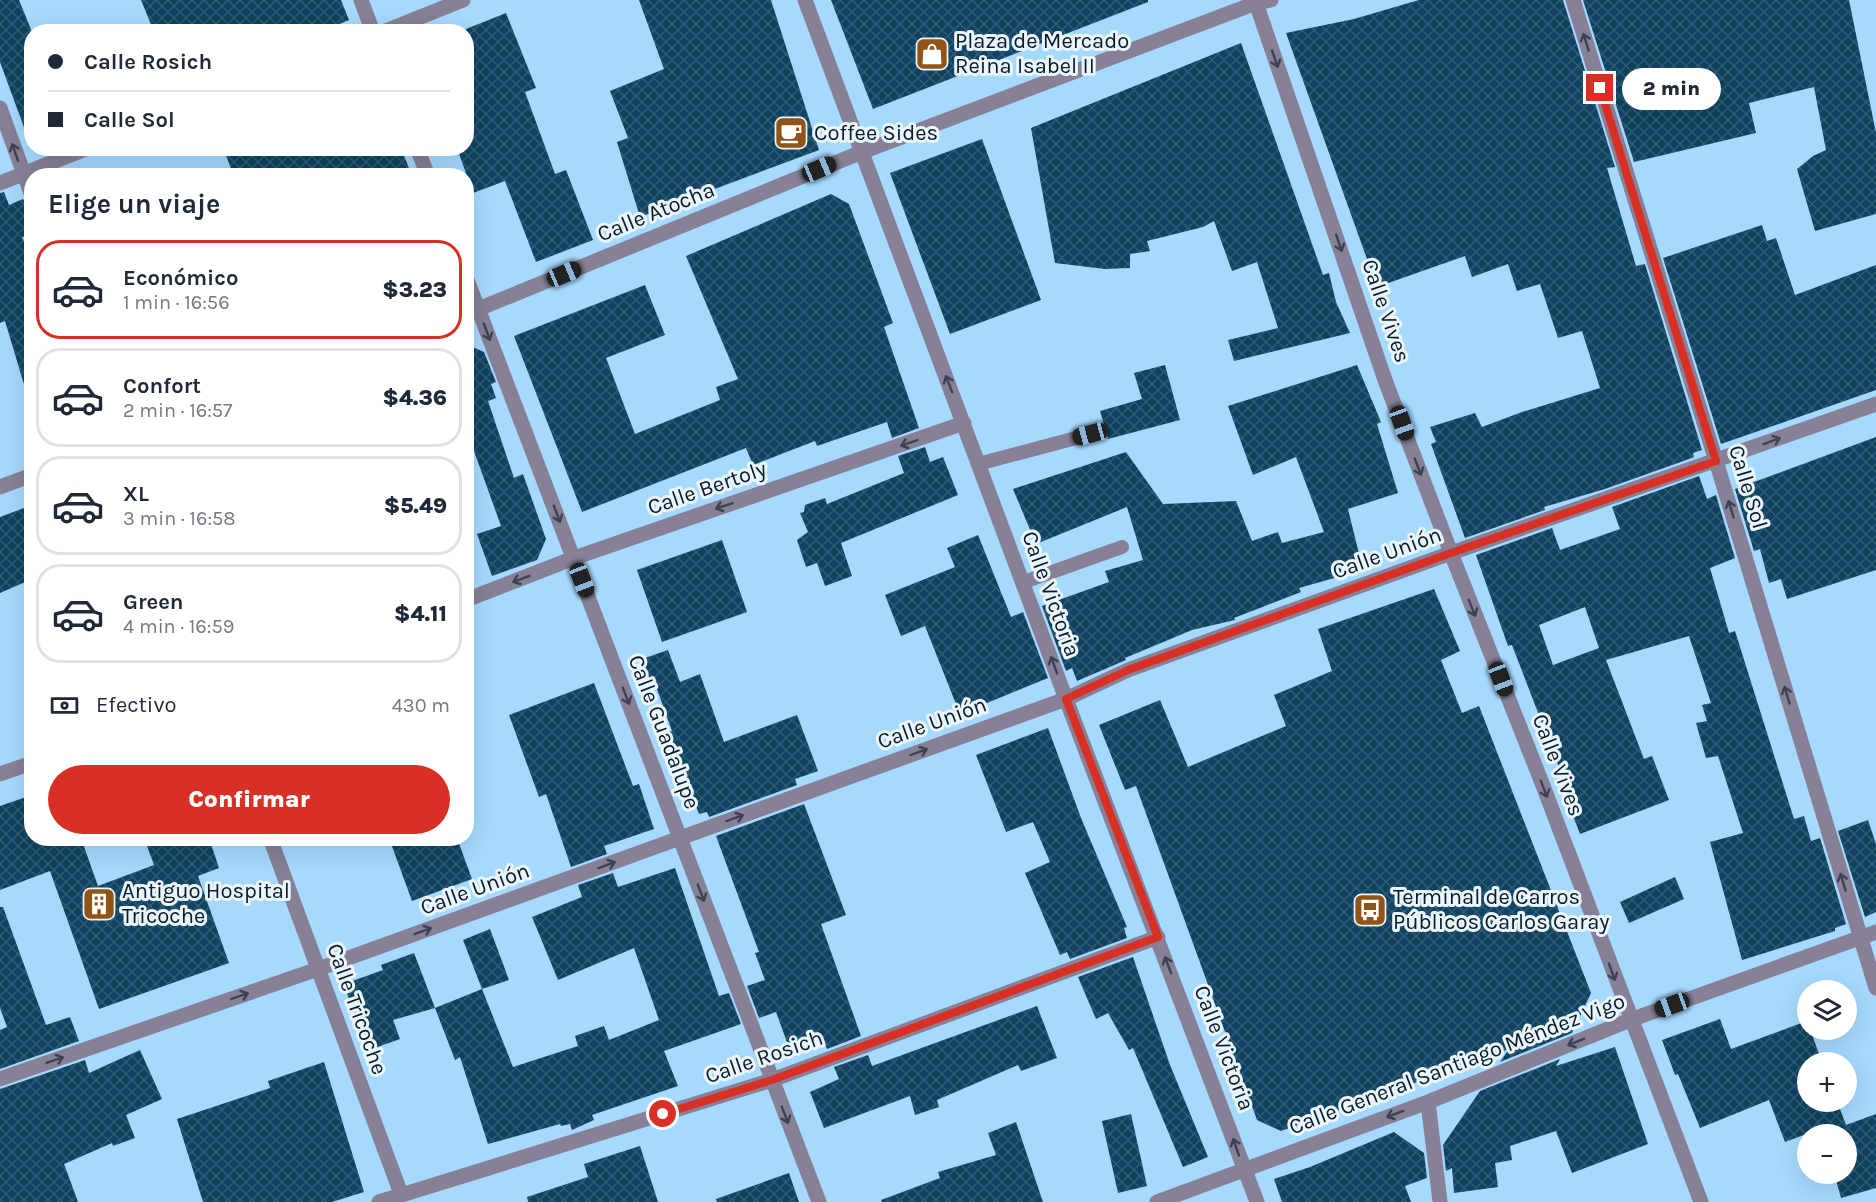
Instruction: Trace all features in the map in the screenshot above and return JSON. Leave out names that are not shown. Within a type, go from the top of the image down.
[{"type":"street","points":[[361,0],[370,24]]},
{"type":"street","points":[[403,24],[463,0]]},
{"type":"street","name":"Calle Victoria","points":[[805,0],[1257,1202]]},
{"type":"street","name":"Calle Sol","points":[[1573,0],[1876,988]]},
{"type":"street","name":"Calle Atocha","points":[[474,312],[862,152],[1261,1]]},
{"type":"street","name":"Calle Vives","points":[[1261,1],[1385,380],[1542,783],[1630,1020],[1701,1202]]},
{"type":"street","points":[[0,108],[23,174],[0,183]]},
{"type":"street","points":[[38,168],[68,156]]},
{"type":"street","name":"Calle Guadalupe","points":[[474,314],[574,558],[819,1202]]},
{"type":"street","name":"Calle Unión","points":[[0,1079],[318,969],[1066,699],[1128,670],[1451,553],[1876,404]]},
{"type":"street","name":"Calle Bertoly","points":[[474,597],[574,558],[964,423]]},
{"type":"street","points":[[0,487],[24,478]]},
{"type":"street","points":[[0,774],[24,766]]},
{"type":"street","name":"Calle Tricoche","points":[[273,846],[401,1194]]},
{"type":"street","name":"Calle General Santiago Méndez Vigo","points":[[1157,1202],[1428,1102],[1630,1020],[1876,932]]},
{"type":"street","name":"Calle Rosich","points":[[379,1202],[772,1080],[1158,937]]},
{"type":"street","points":[[1428,1102],[1440,1202]]},
{"type":"lane","points":[[978,464],[1090,434]]},
{"type":"lane","points":[[1024,582],[1122,547]]},
{"type":"building","points":[[0,0],[19,0],[29,24],[24,24],[24,127],[0,62]]},
{"type":"building","points":[[141,0],[341,0],[349,20],[339,24],[151,24]]},
{"type":"building","points":[[639,0],[771,0],[819,150],[640,217],[617,142],[628,138],[610,91],[664,69]]},
{"type":"building","name":"Plaza de Mercado Reina Isabel II","points":[[831,0],[1148,0],[1148,2],[873,109]]},
{"type":"building","points":[[1419,0],[1563,0],[1615,167],[1607,168],[1636,266],[1645,264],[1702,450],[1693,453],[1692,458],[1605,489],[1544,507],[1545,510],[1465,538],[1431,444],[1436,442],[1430,427],[1475,413],[1482,427],[1600,388],[1582,331],[1558,338],[1540,284],[1517,291],[1508,264],[1472,277],[1465,256],[1377,287],[1286,33],[1354,19]]},
{"type":"building","points":[[1583,0],[1849,0],[1876,133],[1876,214],[1815,231],[1797,169],[1813,156],[1826,150],[1814,87],[1749,103],[1756,133],[1634,162]]},
{"type":"building","points":[[506,13],[536,88],[525,92],[555,174],[566,170],[593,240],[536,262],[505,181],[474,193],[474,168],[464,168],[460,156],[474,156],[474,26]]},
{"type":"building","points":[[1241,43],[1323,275],[1329,273],[1336,302],[1350,333],[1234,361],[1228,340],[1278,328],[1257,262],[1232,271],[1214,221],[1203,227],[1147,241],[1150,251],[1130,254],[1130,268],[1105,269],[1055,263],[1031,128]]},
{"type":"building","points":[[982,139],[1041,300],[950,334],[890,173]]},
{"type":"building","points":[[226,156],[404,156],[409,168],[231,168]]},
{"type":"building","points":[[4,192],[9,205],[23,199],[24,201],[24,237],[22,237],[24,242],[24,384],[5,321],[0,323],[0,193]]},
{"type":"building","points":[[831,194],[849,204],[893,323],[884,327],[919,428],[892,438],[887,422],[817,446],[815,441],[753,465],[746,448],[582,512],[514,336],[645,285],[665,335],[606,358],[635,434],[720,400],[716,387],[738,379],[686,256]]},
{"type":"building","points":[[1762,225],[1767,241],[1776,238],[1795,295],[1876,265],[1876,390],[1721,444],[1663,258]]},
{"type":"building","points":[[474,348],[484,352],[496,382],[491,384],[496,398],[488,401],[514,478],[523,474],[546,539],[537,560],[492,576],[477,534],[501,526],[474,451]]},
{"type":"building","points":[[1165,365],[1180,420],[1108,439],[1100,411],[1142,399],[1134,373]]},
{"type":"building","points":[[1357,365],[1381,422],[1377,424],[1398,493],[1348,509],[1363,570],[1299,588],[1301,592],[1234,618],[1235,620],[1192,630],[1077,681],[1072,668],[1066,671],[1042,606],[1109,582],[1105,571],[1143,560],[1127,507],[1036,544],[1013,489],[1126,452],[1163,504],[1236,501],[1252,541],[1278,532],[1282,543],[1324,532],[1296,457],[1253,475],[1228,406]]},
{"type":"building","points":[[1876,437],[1876,570],[1787,599],[1781,579],[1769,583],[1760,549],[1754,551],[1735,489]]},
{"type":"building","points":[[925,447],[930,462],[943,457],[958,495],[841,543],[852,576],[825,586],[817,563],[806,567],[797,540],[808,532],[800,513],[804,512],[805,505],[825,498],[827,504],[904,473],[898,456]]},
{"type":"building","points":[[1699,476],[1707,499],[1716,495],[1735,558],[1710,568],[1729,633],[1735,631],[1794,819],[1804,816],[1811,841],[1820,838],[1846,924],[1835,928],[1835,931],[1742,960],[1710,842],[1743,833],[1718,756],[1706,758],[1696,723],[1707,721],[1702,705],[1711,703],[1689,636],[1606,660],[1644,759],[1652,756],[1669,800],[1580,834],[1563,790],[1567,788],[1512,645],[1508,646],[1476,555],[1552,528],[1560,550],[1620,529],[1612,507]],"holes":[[[1585,607],[1599,648],[1553,665],[1539,625]]]},
{"type":"building","points":[[24,508],[24,582],[0,593],[0,517]]},
{"type":"building","points":[[978,535],[1011,617],[1023,612],[1048,678],[960,714],[925,626],[901,636],[885,595],[955,567],[947,548]]},
{"type":"building","points":[[722,540],[747,612],[662,642],[637,570]]},
{"type":"building","name":"Terminal de Carros Públicos Carlos Garay","points":[[1434,589],[1460,651],[1441,660],[1462,713],[1479,706],[1591,993],[1572,1033],[1500,1062],[1509,1049],[1281,1131],[1257,1120],[1136,786],[1125,790],[1099,725],[1160,700],[1188,767],[1286,726],[1274,695],[1332,671],[1318,629]]},
{"type":"building","points":[[668,650],[680,682],[700,674],[724,742],[797,715],[818,771],[795,779],[797,785],[709,817],[707,812],[699,814],[669,732],[672,731],[653,678],[650,680],[642,659]]},
{"type":"building","points":[[594,683],[633,786],[639,784],[654,829],[604,846],[607,854],[571,867],[546,794],[539,797],[509,715]]},
{"type":"building","points":[[1048,728],[1081,818],[1127,927],[1124,928],[1127,938],[1070,959],[1067,952],[1060,955],[1025,873],[1050,862],[1033,822],[1006,832],[976,755]]},
{"type":"building","name":"Antiguo Hospital Tricoche","points":[[24,798],[24,846],[84,846],[98,886],[154,865],[147,846],[212,846],[219,868],[198,876],[229,963],[99,1009],[50,871],[0,890],[0,806]]},
{"type":"building","points":[[804,804],[846,915],[821,924],[861,1036],[827,1049],[820,1033],[788,1045],[776,1012],[759,1018],[747,986],[765,980],[755,953],[759,952],[716,836]]},
{"type":"building","points":[[1868,820],[1876,844],[1876,912],[1865,917],[1838,831]]},
{"type":"building","points":[[392,846],[460,846],[472,879],[412,901]]},
{"type":"building","points":[[675,868],[719,996],[729,993],[741,1024],[664,1051],[678,1086],[592,1115],[594,1120],[572,1130],[570,1124],[561,1126],[560,1124],[488,1144],[460,1057],[455,1060],[435,1008],[482,989],[513,1067],[578,1046],[575,1036],[604,1026],[609,1040],[659,1020],[634,948],[558,980],[532,917],[582,897],[578,885],[613,873],[618,887]]},
{"type":"building","points":[[1675,877],[1684,899],[1629,923],[1620,902]]},
{"type":"building","points":[[0,907],[3,907],[46,1025],[70,1017],[79,1041],[0,1069],[0,1030],[7,1027],[0,1008]]},
{"type":"building","points":[[490,929],[509,980],[482,989],[463,940]]},
{"type":"building","points":[[414,953],[435,1008],[393,1020],[400,1039],[366,1051],[344,984],[383,970],[381,965]]},
{"type":"building","points":[[1133,957],[1170,1065],[1208,1157],[1183,1167],[1133,1048],[1129,1050],[1108,1013],[1096,1019],[1078,977]]},
{"type":"building","points":[[1037,1006],[1057,1058],[1021,1071],[1018,1065],[937,1100],[939,1107],[915,1115],[910,1096],[824,1128],[810,1092],[839,1079],[834,1067],[868,1055],[872,1066]]},
{"type":"building","points":[[1720,1019],[1731,1049],[1797,1025],[1797,1040],[1814,1040],[1818,1052],[1797,1052],[1797,1112],[1841,1112],[1846,1124],[1797,1124],[1797,1137],[1785,1142],[1769,1100],[1700,1128],[1678,1074],[1675,1075],[1662,1040]]},
{"type":"building","points":[[1615,1047],[1648,1144],[1572,1173],[1556,1131],[1510,1146],[1512,1160],[1495,1163],[1498,1187],[1454,1193],[1452,1168],[1446,1171],[1443,1145],[1480,1091],[1560,1059],[1556,1066]]},
{"type":"building","points":[[140,1050],[162,1099],[126,1115],[135,1138],[113,1146],[112,1143],[64,1164],[78,1202],[0,1202],[0,1089],[85,1060],[89,1073]]},
{"type":"building","points":[[324,1062],[364,1192],[332,1202],[203,1202],[177,1119],[270,1088],[268,1081]]},
{"type":"building","points":[[1131,1114],[1147,1186],[1118,1193],[1102,1121]]},
{"type":"building","points":[[1876,1114],[1876,1188],[1841,1198],[1837,1184],[1857,1184],[1857,1124],[1849,1124]]},
{"type":"building","points":[[1016,1122],[1043,1202],[882,1202],[881,1200],[940,1178],[938,1172],[996,1155],[988,1133]]},
{"type":"building","points":[[1394,1132],[1424,1153],[1427,1178],[1405,1186],[1411,1202],[1282,1202],[1274,1179],[1310,1167]]},
{"type":"building","points":[[640,1146],[658,1202],[528,1202],[527,1197],[588,1177],[584,1164]]},
{"type":"building","points":[[789,1173],[799,1202],[717,1202],[716,1199]]},
{"type":"place","name":"Plaza de Mercado Reina Isabel II","points":[[932,54]]},
{"type":"place","name":"Coffee Sides","points":[[791,133]]},
{"type":"place","name":"Antiguo Hospital Tricoche","points":[[99,904]]},
{"type":"place","name":"Terminal de Carros Públicos Carlos Garay","points":[[1370,910]]},
{"type":"route","points":[[663,1114],[772,1080],[1158,937],[1066,699],[1128,670],[1451,553],[1716,461],[1600,88]]}]
